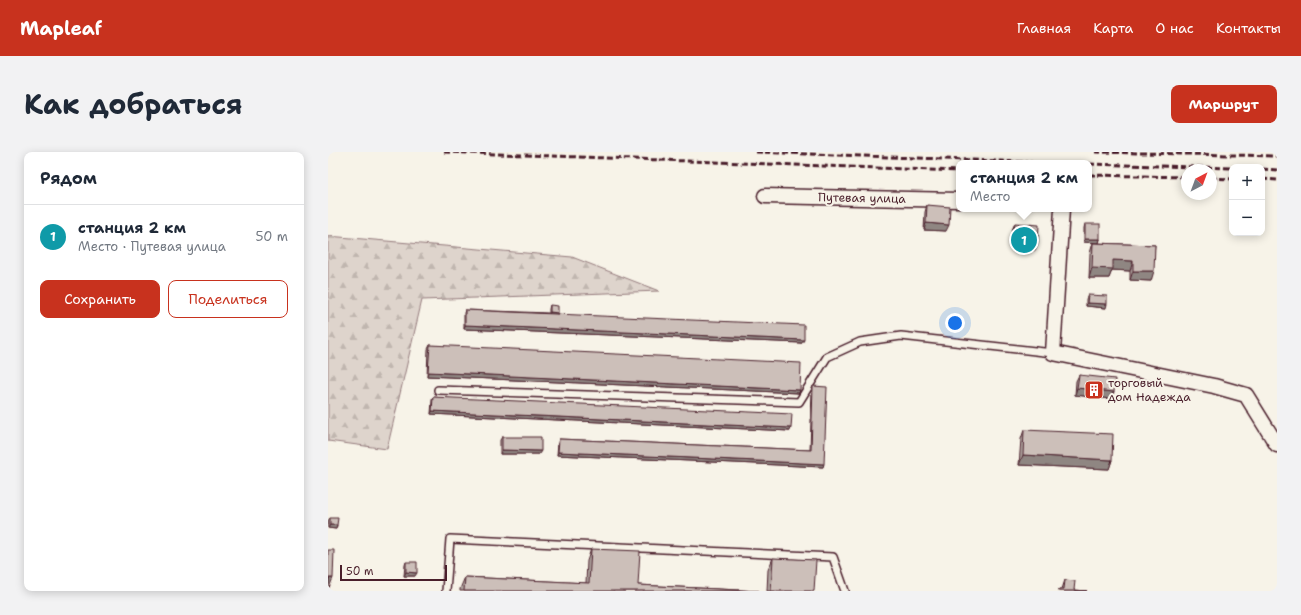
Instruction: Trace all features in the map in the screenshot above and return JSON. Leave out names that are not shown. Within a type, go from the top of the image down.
[{"type":"street","name":"Путевая улица","points":[[765,196],[956,200]]},
{"type":"street","points":[[1062,212],[1053,353],[1214,386],[1246,395],[1277,446]]},
{"type":"lane","points":[[438,390],[799,402],[827,357],[860,342],[901,336],[1053,353]]},
{"type":"lane","points":[[446,591],[450,539],[833,557],[845,591]]},
{"type":"green space","points":[[328,236],[572,257],[659,291],[422,300],[387,449],[328,441]]},
{"type":"building","points":[[927,205],[950,207],[949,225],[926,223]]},
{"type":"building","points":[[1015,223],[1039,225],[1038,243],[1013,241]]},
{"type":"building","points":[[1085,224],[1100,224],[1100,239],[1085,239]]},
{"type":"building","points":[[1093,243],[1155,245],[1154,271],[1133,271],[1133,261],[1113,260],[1113,269],[1092,268]]},
{"type":"building","points":[[1088,295],[1107,296],[1107,304],[1087,303]]},
{"type":"building","points":[[550,305],[558,306],[558,313],[550,312]]},
{"type":"building","points":[[465,310],[804,325],[804,340],[465,325]]},
{"type":"building","points":[[430,345],[801,363],[800,390],[428,372]]},
{"type":"building","points":[[1079,375],[1115,379],[1114,392],[1077,388]]},
{"type":"building","points":[[813,386],[827,387],[824,464],[558,452],[559,439],[811,450]]},
{"type":"building","points":[[433,397],[792,414],[791,428],[432,411]]},
{"type":"building","points":[[1024,430],[1113,434],[1112,460],[1023,455]]},
{"type":"building","points":[[502,437],[541,437],[541,451],[502,450]]},
{"type":"building","points":[[330,518],[338,518],[337,525],[330,525]]},
{"type":"building","points":[[591,549],[640,551],[638,585],[759,591],[464,591],[465,577],[589,583]]},
{"type":"building","points":[[328,550],[334,550],[333,578],[329,578],[328,591]]},
{"type":"building","points":[[773,558],[816,560],[814,591],[771,591]]},
{"type":"building","points":[[406,562],[417,562],[417,573],[406,572]]},
{"type":"building","points":[[1065,580],[1075,581],[1074,590],[1087,591],[1059,591],[1059,589],[1064,589]]},
{"type":"railway","points":[[444,152],[956,171]]},
{"type":"railway","points":[[756,152],[970,160]]},
{"type":"railway","points":[[1095,152],[1277,156]]},
{"type":"railway","points":[[1092,164],[1229,168]]},
{"type":"railway","points":[[1265,169],[1277,170]]},
{"type":"railway","points":[[1092,175],[1181,177]]},
{"type":"railway","points":[[1217,178],[1229,179]]},
{"type":"railway","points":[[1265,179],[1277,180]]},
{"type":"place","name":"станция 2 км","points":[[1024,240]]},
{"type":"place","name":"торговый дом Надежда","points":[[1094,390]]}]
